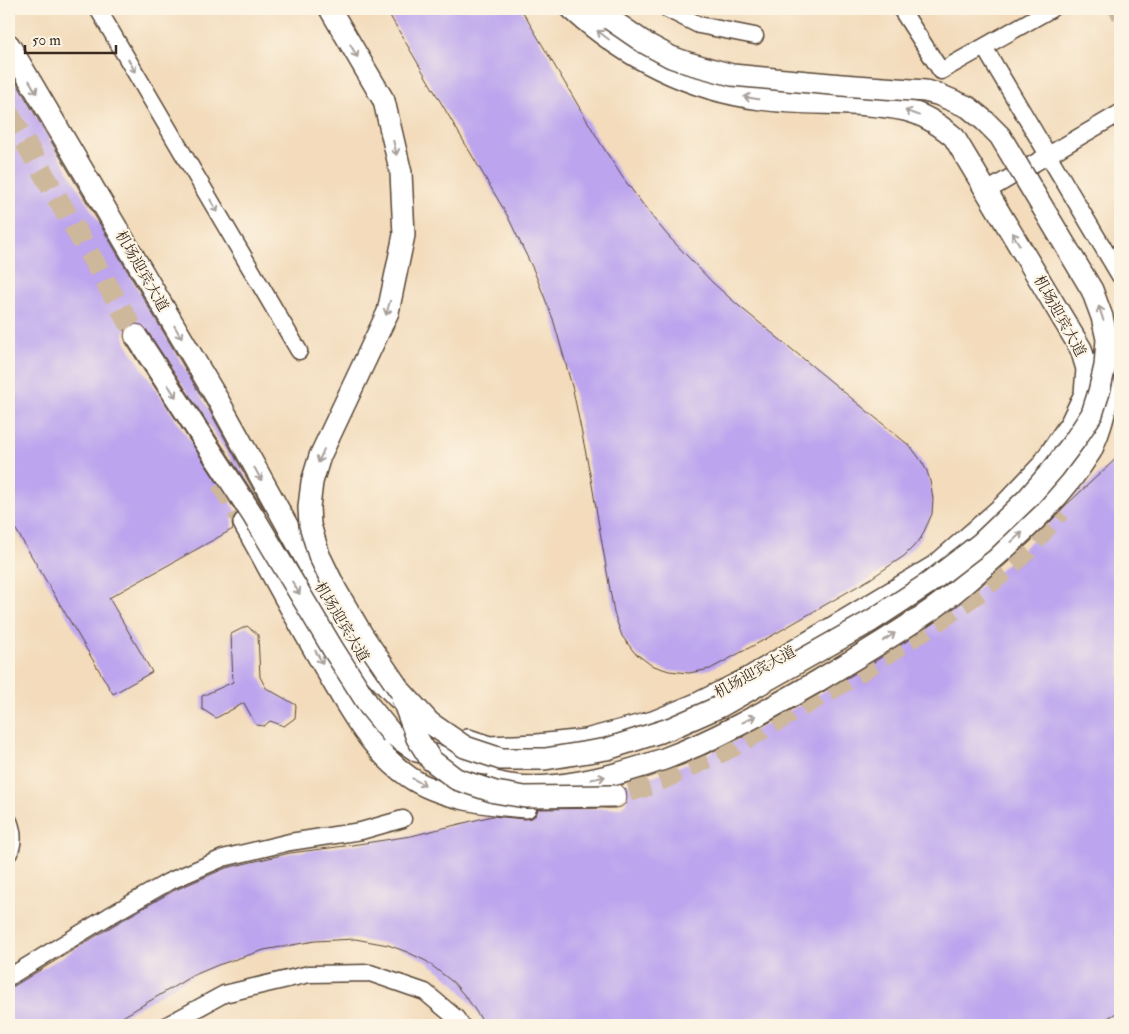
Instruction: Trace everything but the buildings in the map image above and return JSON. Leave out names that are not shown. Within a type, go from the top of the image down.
[{"type":"main road","points":[[330,9],[384,101],[401,173],[404,235],[388,312],[320,456],[312,482],[309,507],[310,525],[319,555],[336,590],[363,636],[399,689],[430,723],[465,747],[501,759],[545,759],[607,749],[669,729],[719,707],[871,621],[929,583],[988,537],[1027,499],[1054,468],[1092,414],[1105,366],[1107,338]]},
{"type":"main road","name":"机场迎宾大道","points":[[9,45],[218,400],[361,659],[415,715],[448,733],[489,747],[537,745],[586,740],[654,722],[699,703],[741,682],[937,564],[1003,507],[1042,466],[1071,423],[1085,394],[1087,369],[1081,349],[987,191],[954,137],[942,126],[906,110],[862,104],[762,100],[706,88],[653,66],[635,56],[572,9]]},
{"type":"main road","points":[[604,14],[644,43],[671,57],[688,63],[732,75],[925,90],[968,107],[1000,136],[1092,290],[1102,317],[1114,373],[1114,411],[1105,447],[1094,470],[1080,489],[1060,510]]},
{"type":"main road","points":[[136,336],[254,517],[370,707],[392,734],[417,751],[455,770],[509,786],[551,786],[622,772],[665,758],[714,738],[783,701],[868,652],[935,607],[974,576],[1026,530],[1065,487],[1090,453],[1104,416],[1107,390],[1100,364],[1089,343],[1065,306],[1034,270]]},
{"type":"main road","points":[[244,523],[304,632],[355,719],[382,754],[409,777],[430,789],[500,805],[526,807]]},
{"type":"main road","points":[[361,659],[402,721],[426,743],[455,760]]},
{"type":"main road","points":[[399,689],[417,738],[431,760],[456,780],[496,792],[525,797],[614,796]]},
{"type":"main road","points":[[486,764],[537,745]]},
{"type":"main road","points":[[417,751],[455,760],[486,764],[551,786]]},
{"type":"lane","points":[[98,9],[299,351]]},
{"type":"lane","points":[[667,9],[699,26],[755,36]]},
{"type":"lane","points":[[900,9],[941,71],[1051,9]]},
{"type":"lane","points":[[984,47],[1120,276]]},
{"type":"lane","points":[[987,191],[1120,113]]},
{"type":"lane","points":[[9,977],[168,882],[223,858],[290,842],[361,831],[403,819]]},
{"type":"lane","points":[[9,821],[12,842],[9,853]]},
{"type":"lane","points":[[167,1025],[224,994],[309,974],[370,973],[425,992],[456,1018],[461,1025]]},
{"type":"tunnel","points":[[1116,9],[1120,16]]},
{"type":"tunnel","points":[[9,114],[146,352]]},
{"type":"tunnel","points":[[221,483],[244,523]]},
{"type":"tunnel","points":[[598,799],[615,796],[650,785],[732,747],[845,681],[983,589],[1027,550],[1060,511]]}]
